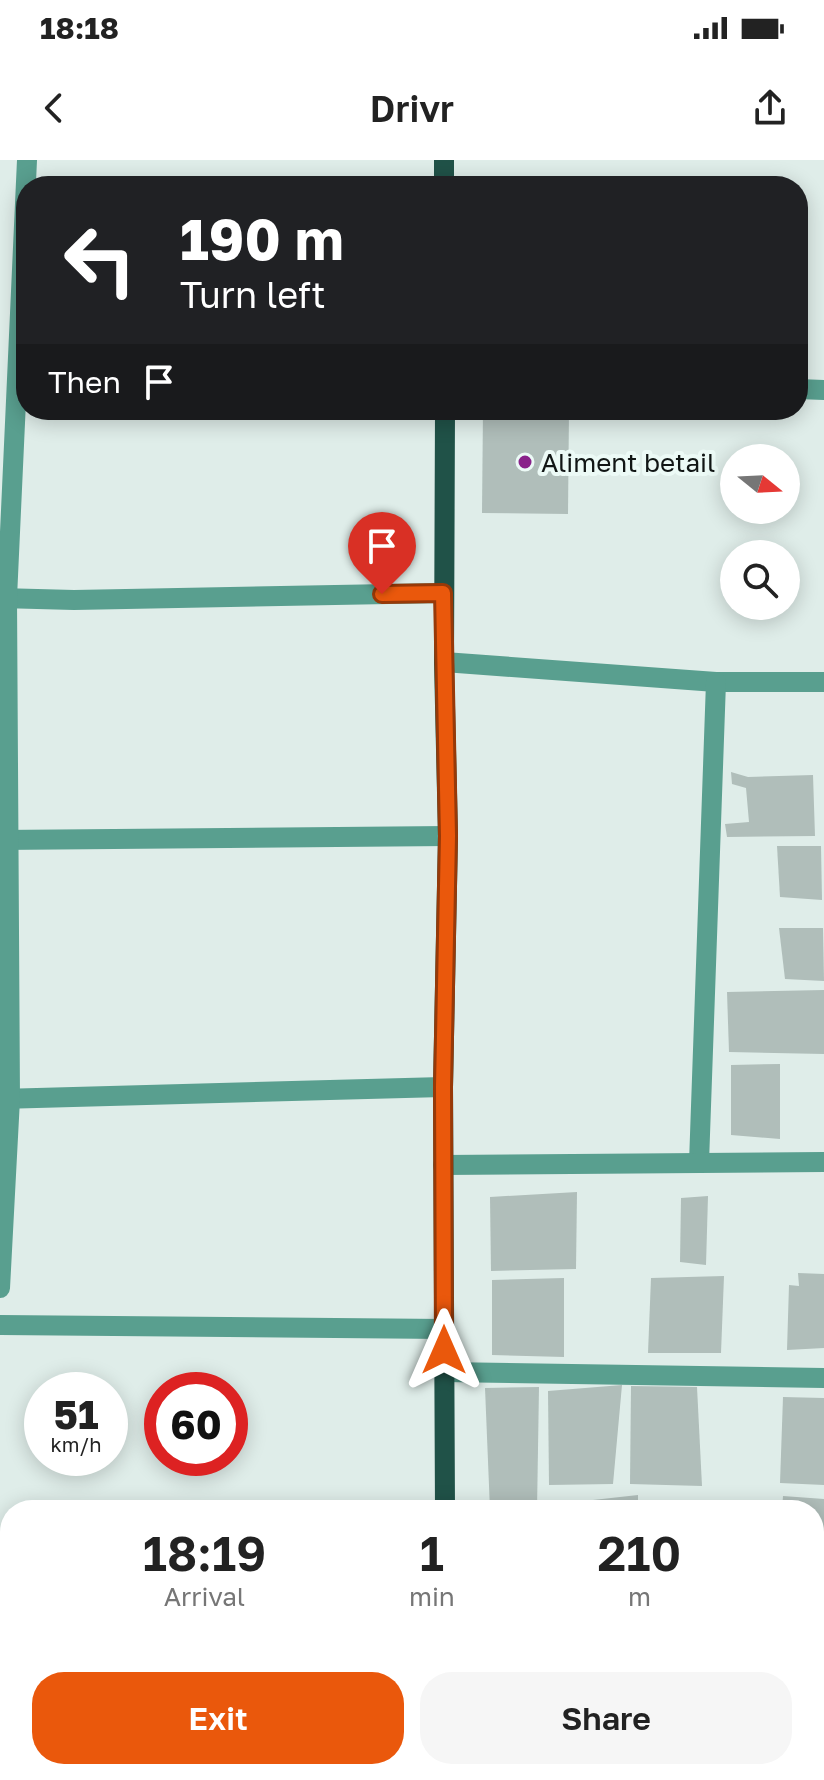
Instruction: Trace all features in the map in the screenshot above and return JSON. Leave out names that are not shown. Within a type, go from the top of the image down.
[{"type":"main road","points":[[445,420],[443,593],[448,836],[443,1087],[445,1500]]},
{"type":"street","points":[[0,1288],[5,1099],[3,598],[15,357]]},
{"type":"street","points":[[3,598],[74,600],[443,593]]},
{"type":"street","points":[[444,662],[716,682],[824,682]]},
{"type":"street","points":[[699,1163],[716,682]]},
{"type":"street","points":[[4,840],[448,836]]},
{"type":"street","points":[[5,1099],[443,1087]]},
{"type":"street","points":[[443,1165],[824,1162]]},
{"type":"street","points":[[0,1325],[444,1329]]},
{"type":"street","points":[[444,1372],[824,1378]]},
{"type":"building","name":"Aliment betail","points":[[483,420],[569,420],[568,514],[482,513]]},
{"type":"building","points":[[731,772],[748,777],[813,775],[815,836],[727,837],[725,824],[749,822],[746,788],[732,784]]},
{"type":"building","points":[[777,846],[821,846],[822,900],[780,897]]},
{"type":"building","points":[[779,928],[823,928],[824,981],[785,979]]},
{"type":"building","points":[[824,990],[824,1054],[729,1052],[727,992]]},
{"type":"building","points":[[780,1064],[780,1139],[731,1135],[731,1065]]},
{"type":"building","points":[[577,1192],[576,1269],[491,1271],[490,1197]]},
{"type":"building","points":[[708,1196],[706,1265],[680,1262],[681,1198]]},
{"type":"building","points":[[798,1273],[824,1274],[824,1348],[787,1350],[789,1285],[799,1286]]},
{"type":"building","points":[[724,1276],[721,1353],[648,1353],[651,1278]]},
{"type":"building","points":[[564,1278],[564,1357],[492,1355],[492,1280]]},
{"type":"building","points":[[622,1385],[613,1484],[549,1485],[548,1391]]},
{"type":"building","points":[[631,1386],[697,1387],[702,1486],[630,1484]]},
{"type":"building","points":[[539,1387],[537,1500],[490,1500],[485,1388]]},
{"type":"building","points":[[783,1397],[824,1398],[824,1485],[780,1483]]},
{"type":"building","points":[[638,1495],[638,1500],[593,1500]]},
{"type":"building","points":[[783,1496],[824,1499],[824,1500],[783,1500]]},
{"type":"place","name":"Aliment betail","points":[[525,462]]},
{"type":"route","points":[[382,594],[443,593],[448,836],[443,1087],[444,1350]]}]
